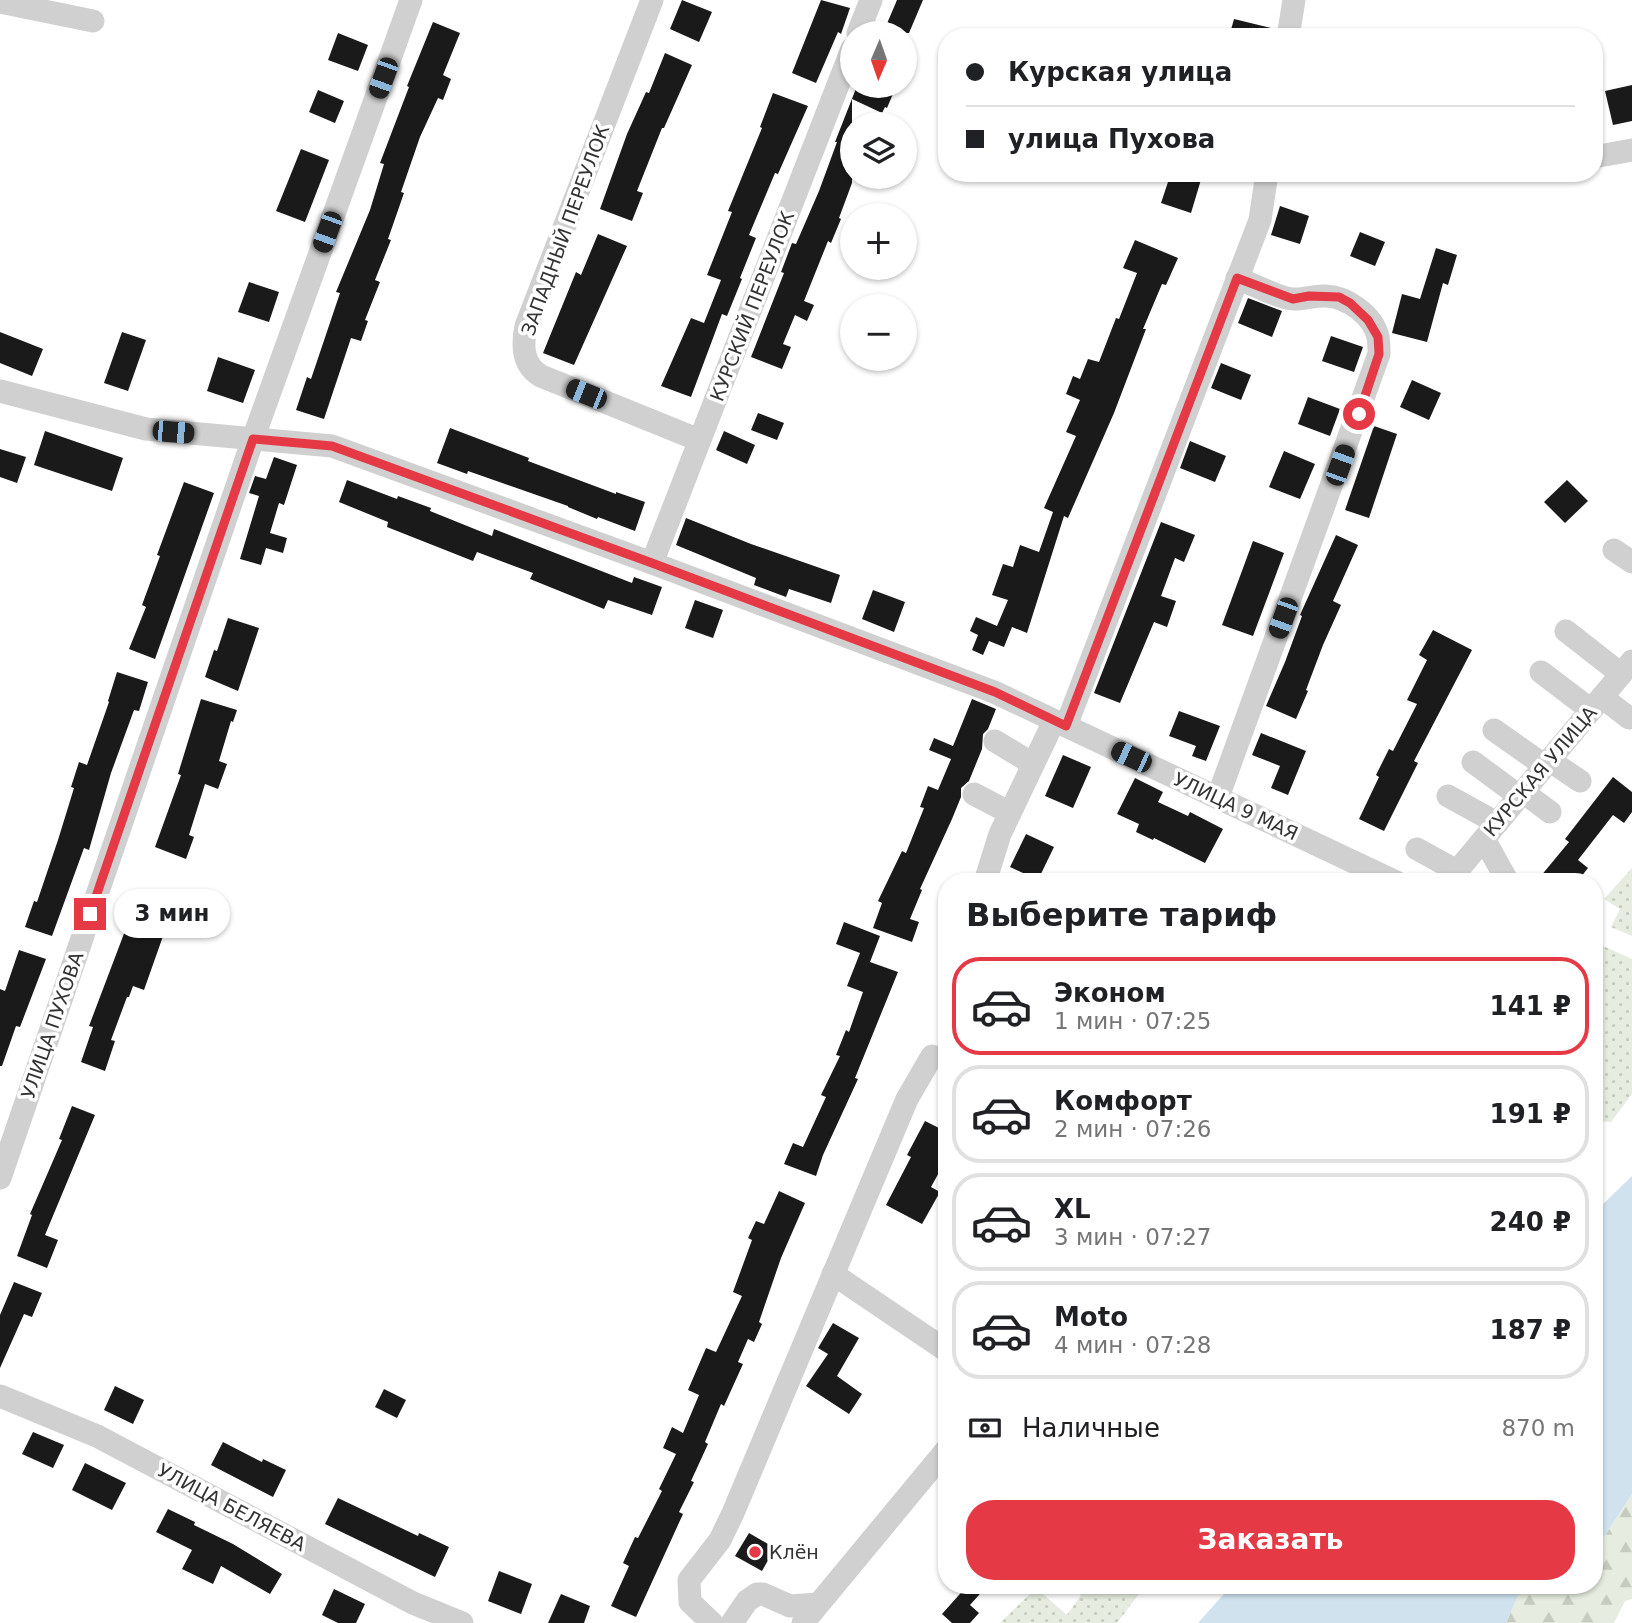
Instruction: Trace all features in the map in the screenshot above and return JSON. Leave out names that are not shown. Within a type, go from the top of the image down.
[{"type":"street","name":"УЛИЦА ПУХОВА","points":[[0,1178],[253,439],[411,0]]},
{"type":"street","name":"ЗАПАДНЫЙ ПЕРЕУЛОК","points":[[652,0],[526,326],[524,350],[531,368],[541,376],[699,440]]},
{"type":"street","points":[[863,21],[872,0]]},
{"type":"street","points":[[1289,28],[1294,0]]},
{"type":"street","points":[[0,2],[93,21]]},
{"type":"street","name":"КУРСКИЙ ПЕРЕУЛОК","points":[[652,563],[840,80]]},
{"type":"street","points":[[1603,155],[1632,150]]},
{"type":"street","points":[[994,873],[1000,834],[1060,723],[1260,219],[1266,182]]},
{"type":"street","points":[[1217,797],[1378,363],[1378,337],[1368,320],[1339,297],[1309,296],[1293,299],[1237,278]]},
{"type":"street","name":"УЛИЦА 9 МАЯ","points":[[0,391],[146,429],[332,446],[995,692],[1377,873]]},
{"type":"street","points":[[1566,631],[1629,664]]},
{"type":"street","name":"КУРСКАЯ УЛИЦА","points":[[1455,873],[1629,664]]},
{"type":"street","points":[[1541,672],[1629,718]]},
{"type":"street","points":[[1494,730],[1580,781]]},
{"type":"street","points":[[995,741],[1031,779]]},
{"type":"street","points":[[1473,762],[1550,811]]},
{"type":"street","points":[[974,794],[1010,813]]},
{"type":"street","points":[[1448,796],[1491,831],[1505,873]]},
{"type":"street","points":[[1417,849],[1447,873]]},
{"type":"street","points":[[712,1623],[690,1602],[689,1580],[720,1540],[733,1513],[907,1099],[932,1056]]},
{"type":"street","points":[[833,1274],[938,1345]]},
{"type":"street","name":"УЛИЦА БЕЛЯЕВА","points":[[0,1396],[97,1436],[413,1603],[462,1623]]},
{"type":"street","points":[[803,1623],[938,1460]]},
{"type":"street","points":[[732,1623],[747,1601],[757,1594],[790,1606],[817,1604]]},
{"type":"green space","points":[[1632,868],[1632,936],[1611,927],[1620,909],[1604,899]]},
{"type":"green space","points":[[1603,946],[1632,959],[1632,1094],[1611,1122],[1603,1122]]},
{"type":"green space","points":[[1632,1494],[1632,1599],[1625,1601],[1614,1623],[1506,1623],[1521,1594],[1603,1594],[1603,1538]]},
{"type":"green space","points":[[1030,1594],[1043,1594],[1067,1615],[1081,1595],[1139,1594],[1117,1623],[1000,1623]]},
{"type":"water","points":[[1632,1176],[1632,1494],[1603,1538],[1603,1204]]},
{"type":"water","points":[[1224,1594],[1521,1594],[1506,1623],[1198,1623]]},
{"type":"building","points":[[682,0],[712,12],[699,42],[670,29]]},
{"type":"building","points":[[821,0],[850,8],[846,21],[840,21],[840,33],[838,32],[816,83],[792,73]]},
{"type":"building","points":[[897,0],[923,0],[914,21],[888,21]]},
{"type":"building","points":[[1234,19],[1271,28],[1232,28]]},
{"type":"building","points":[[433,22],[460,33],[443,75],[451,79],[443,100],[438,98],[420,137],[401,192],[404,193],[388,239],[391,240],[375,280],[380,282],[365,320],[368,321],[361,341],[351,338],[324,419],[296,410],[307,377],[311,379],[340,293],[336,292],[370,210],[384,164],[380,163]]},
{"type":"building","points":[[338,33],[368,45],[358,71],[328,60]]},
{"type":"building","points":[[665,53],[692,65],[662,128],[637,191],[643,193],[632,221],[600,209],[627,134],[646,92],[649,93]]},
{"type":"building","points":[[1632,85],[1632,121],[1613,125],[1605,91]]},
{"type":"building","points":[[318,90],[344,101],[335,123],[309,112]]},
{"type":"building","points":[[773,93],[808,106],[778,174],[775,173],[749,235],[756,238],[740,278],[742,279],[727,316],[722,314],[691,397],[661,386],[691,318],[704,323],[721,280],[707,275]]},
{"type":"building","points":[[852,98],[891,98],[882,112],[852,99],[852,112],[847,112]]},
{"type":"building","points":[[840,129],[840,189],[850,189],[845,203],[840,203],[840,221],[831,243],[828,241],[804,301],[814,305],[807,321],[795,315],[783,344],[791,347],[782,369],[751,357],[784,273],[781,272],[792,243],[796,244],[819,191]]},
{"type":"building","points":[[301,149],[329,160],[305,222],[276,211]]},
{"type":"building","points":[[1168,182],[1200,182],[1191,213],[1161,203]]},
{"type":"building","points":[[1280,206],[1309,216],[1300,244],[1271,235]]},
{"type":"building","points":[[1360,232],[1385,242],[1375,266],[1350,256]]},
{"type":"building","points":[[598,234],[627,246],[574,365],[543,353],[576,272],[581,275]]},
{"type":"building","points":[[1135,240],[1178,258],[1166,285],[1162,284],[1143,329],[1146,329],[1114,413],[1068,518],[1064,516],[1027,633],[1012,627],[1004,647],[989,641],[983,655],[972,650],[978,635],[970,631],[976,617],[997,626],[1008,600],[992,595],[1003,564],[1013,567],[1020,545],[1039,552],[1053,512],[1044,508],[1076,436],[1066,432],[1080,400],[1066,394],[1073,376],[1080,379],[1088,359],[1099,362],[1116,318],[1119,319],[1137,273],[1123,268]]},
{"type":"building","points":[[1436,248],[1457,255],[1448,285],[1443,283],[1427,342],[1392,333],[1402,294],[1420,299]]},
{"type":"building","points":[[249,282],[279,292],[269,322],[238,312]]},
{"type":"building","points":[[1248,298],[1282,311],[1272,337],[1238,323]]},
{"type":"building","points":[[0,332],[43,349],[32,376],[0,363]]},
{"type":"building","points":[[122,332],[146,340],[128,391],[104,383]]},
{"type":"building","points":[[1331,336],[1363,347],[1354,372],[1322,361]]},
{"type":"building","points":[[218,357],[255,370],[243,403],[207,391]]},
{"type":"building","points":[[1221,363],[1251,375],[1241,400],[1211,388]]},
{"type":"building","points":[[1412,380],[1441,393],[1429,420],[1400,407]]},
{"type":"building","points":[[1308,397],[1340,409],[1330,436],[1298,424]]},
{"type":"building","points":[[758,413],[784,423],[777,440],[751,430]]},
{"type":"building","points":[[1374,426],[1397,434],[1369,518],[1345,510]]},
{"type":"building","points":[[450,428],[529,458],[528,461],[645,502],[635,531],[468,471],[467,474],[437,463]]},
{"type":"building","points":[[45,431],[123,458],[112,491],[34,465]]},
{"type":"building","points":[[724,431],[755,445],[747,464],[716,450]]},
{"type":"building","points":[[1190,441],[1226,456],[1215,482],[1180,468]]},
{"type":"building","points":[[0,449],[26,457],[17,483],[0,477]]},
{"type":"building","points":[[1284,451],[1315,464],[1300,499],[1269,487]]},
{"type":"building","points":[[274,457],[297,465],[284,505],[279,503],[270,533],[287,538],[283,553],[266,548],[261,565],[240,559],[259,496],[249,493],[255,476],[266,479]]},
{"type":"building","points":[[347,480],[397,499],[398,496],[431,508],[430,511],[492,536],[494,529],[632,583],[634,577],[662,587],[652,615],[608,600],[604,609],[530,579],[533,573],[477,552],[473,561],[387,527],[388,522],[339,502]]},
{"type":"building","points":[[1567,480],[1588,501],[1565,523],[1544,502]]},
{"type":"building","points":[[184,482],[214,493],[155,659],[129,649],[146,607],[142,605],[160,556],[157,555]]},
{"type":"building","points":[[686,518],[840,575],[831,603],[789,589],[786,597],[754,585],[756,578],[676,545]]},
{"type":"building","points":[[1161,522],[1195,535],[1184,562],[1175,558],[1161,596],[1176,601],[1167,627],[1154,622],[1120,703],[1094,693]]},
{"type":"building","points":[[1336,535],[1358,545],[1333,601],[1341,605],[1296,719],[1266,706],[1285,662],[1302,616],[1300,615]]},
{"type":"building","points":[[1253,541],[1284,553],[1253,636],[1222,625]]},
{"type":"building","points":[[873,590],[905,602],[894,632],[862,619]]},
{"type":"building","points":[[695,600],[723,610],[713,638],[685,628]]},
{"type":"building","points":[[228,618],[259,628],[238,691],[205,677]]},
{"type":"building","points":[[1433,630],[1472,650],[1414,761],[1418,763],[1384,831],[1359,819],[1389,749],[1393,751],[1417,704],[1407,700],[1427,660],[1419,655]]},
{"type":"building","points":[[117,672],[148,682],[139,711],[134,710],[111,773],[89,850],[84,848],[52,936],[25,927],[34,901],[37,902],[58,840],[79,762],[87,765]]},
{"type":"building","points":[[201,699],[237,710],[219,761],[227,764],[218,789],[205,784],[189,835],[194,837],[186,859],[155,847],[181,775],[178,774]]},
{"type":"building","points":[[972,699],[996,709],[988,729],[983,734],[982,749],[969,781],[961,788],[961,797],[920,889],[922,890],[910,919],[919,922],[912,942],[873,928],[882,903],[878,901],[902,851],[906,853],[924,808],[920,807],[928,786],[938,790],[951,759],[929,750],[934,738],[953,746]]},
{"type":"building","points":[[1179,711],[1220,726],[1206,761],[1192,756],[1196,746],[1169,736]]},
{"type":"building","points":[[1261,733],[1306,751],[1288,795],[1271,788],[1280,766],[1252,755]]},
{"type":"building","points":[[1063,755],[1091,767],[1073,808],[1045,796]]},
{"type":"building","points":[[1613,777],[1632,792],[1632,812],[1624,823],[1613,815],[1578,860],[1588,868],[1584,873],[1543,873],[1569,842],[1565,839]]},
{"type":"building","points":[[1135,778],[1163,792],[1158,802],[1188,816],[1190,812],[1223,829],[1205,863],[1136,832],[1139,824],[1117,814]]},
{"type":"building","points":[[1026,834],[1054,847],[1041,873],[1023,873],[1010,867]]},
{"type":"building","points":[[139,894],[174,905],[144,990],[133,986],[127,997],[111,1040],[115,1041],[105,1071],[81,1062],[93,1027],[89,1026]]},
{"type":"building","points":[[844,922],[880,936],[870,962],[898,972],[855,1078],[858,1079],[816,1176],[784,1164],[793,1143],[803,1147],[826,1097],[821,1095],[840,1056],[836,1055],[846,1030],[849,1032],[863,992],[847,986],[860,953],[836,944]]},
{"type":"building","points":[[19,950],[46,959],[20,1027],[16,1026],[0,1066],[0,989],[5,991]]},
{"type":"building","points":[[72,1106],[95,1115],[45,1235],[58,1240],[47,1268],[17,1256],[32,1215],[30,1214],[62,1140],[59,1139]]},
{"type":"building","points":[[925,1121],[938,1128],[938,1174],[931,1187],[938,1191],[938,1196],[922,1224],[886,1205],[911,1157],[907,1155]]},
{"type":"building","points":[[779,1191],[805,1203],[781,1258],[759,1322],[762,1324],[754,1342],[748,1339],[738,1362],[743,1364],[724,1406],[721,1404],[705,1442],[708,1444],[691,1481],[694,1482],[679,1512],[683,1514],[636,1617],[611,1606],[629,1566],[623,1563],[662,1491],[659,1489],[676,1454],[663,1448],[672,1427],[683,1433],[699,1395],[688,1390],[706,1348],[716,1352],[742,1296],[733,1292],[752,1240],[748,1238],[756,1221],[764,1224]]},
{"type":"building","points":[[14,1282],[42,1293],[32,1317],[24,1314],[0,1368],[0,1315]]},
{"type":"building","points":[[833,1323],[859,1338],[837,1376],[862,1394],[849,1414],[806,1386],[828,1354],[818,1348]]},
{"type":"building","points":[[115,1386],[144,1400],[133,1424],[104,1410]]},
{"type":"building","points":[[384,1389],[406,1400],[397,1418],[375,1407]]},
{"type":"building","points":[[33,1432],[64,1445],[53,1468],[22,1454]]},
{"type":"building","points":[[223,1442],[262,1462],[263,1459],[286,1470],[273,1497],[211,1465]]},
{"type":"building","points":[[85,1463],[126,1483],[112,1510],[72,1490]]},
{"type":"building","points":[[338,1498],[418,1536],[419,1533],[449,1547],[435,1577],[325,1524]]},
{"type":"building","points":[[168,1509],[282,1574],[270,1594],[221,1566],[213,1584],[182,1569],[192,1550],[156,1532]]},
{"type":"building","name":"Клён","points":[[749,1533],[775,1548],[762,1571],[735,1556]]},
{"type":"building","points":[[499,1571],[532,1584],[521,1614],[488,1601]]},
{"type":"building","points":[[334,1589],[365,1604],[356,1623],[338,1623],[322,1615]]},
{"type":"building","points":[[561,1594],[590,1606],[584,1623],[548,1623]]},
{"type":"building","points":[[960,1594],[980,1594],[970,1605],[979,1613],[970,1623],[952,1623],[942,1614]]},
{"type":"place","name":"Клён","points":[[755,1552]]},
{"type":"route","points":[[90,914],[253,439],[332,446],[995,692],[1066,726],[1237,278],[1293,299],[1309,296],[1339,297],[1350,303],[1368,320],[1378,337],[1379,354],[1359,414]]}]
